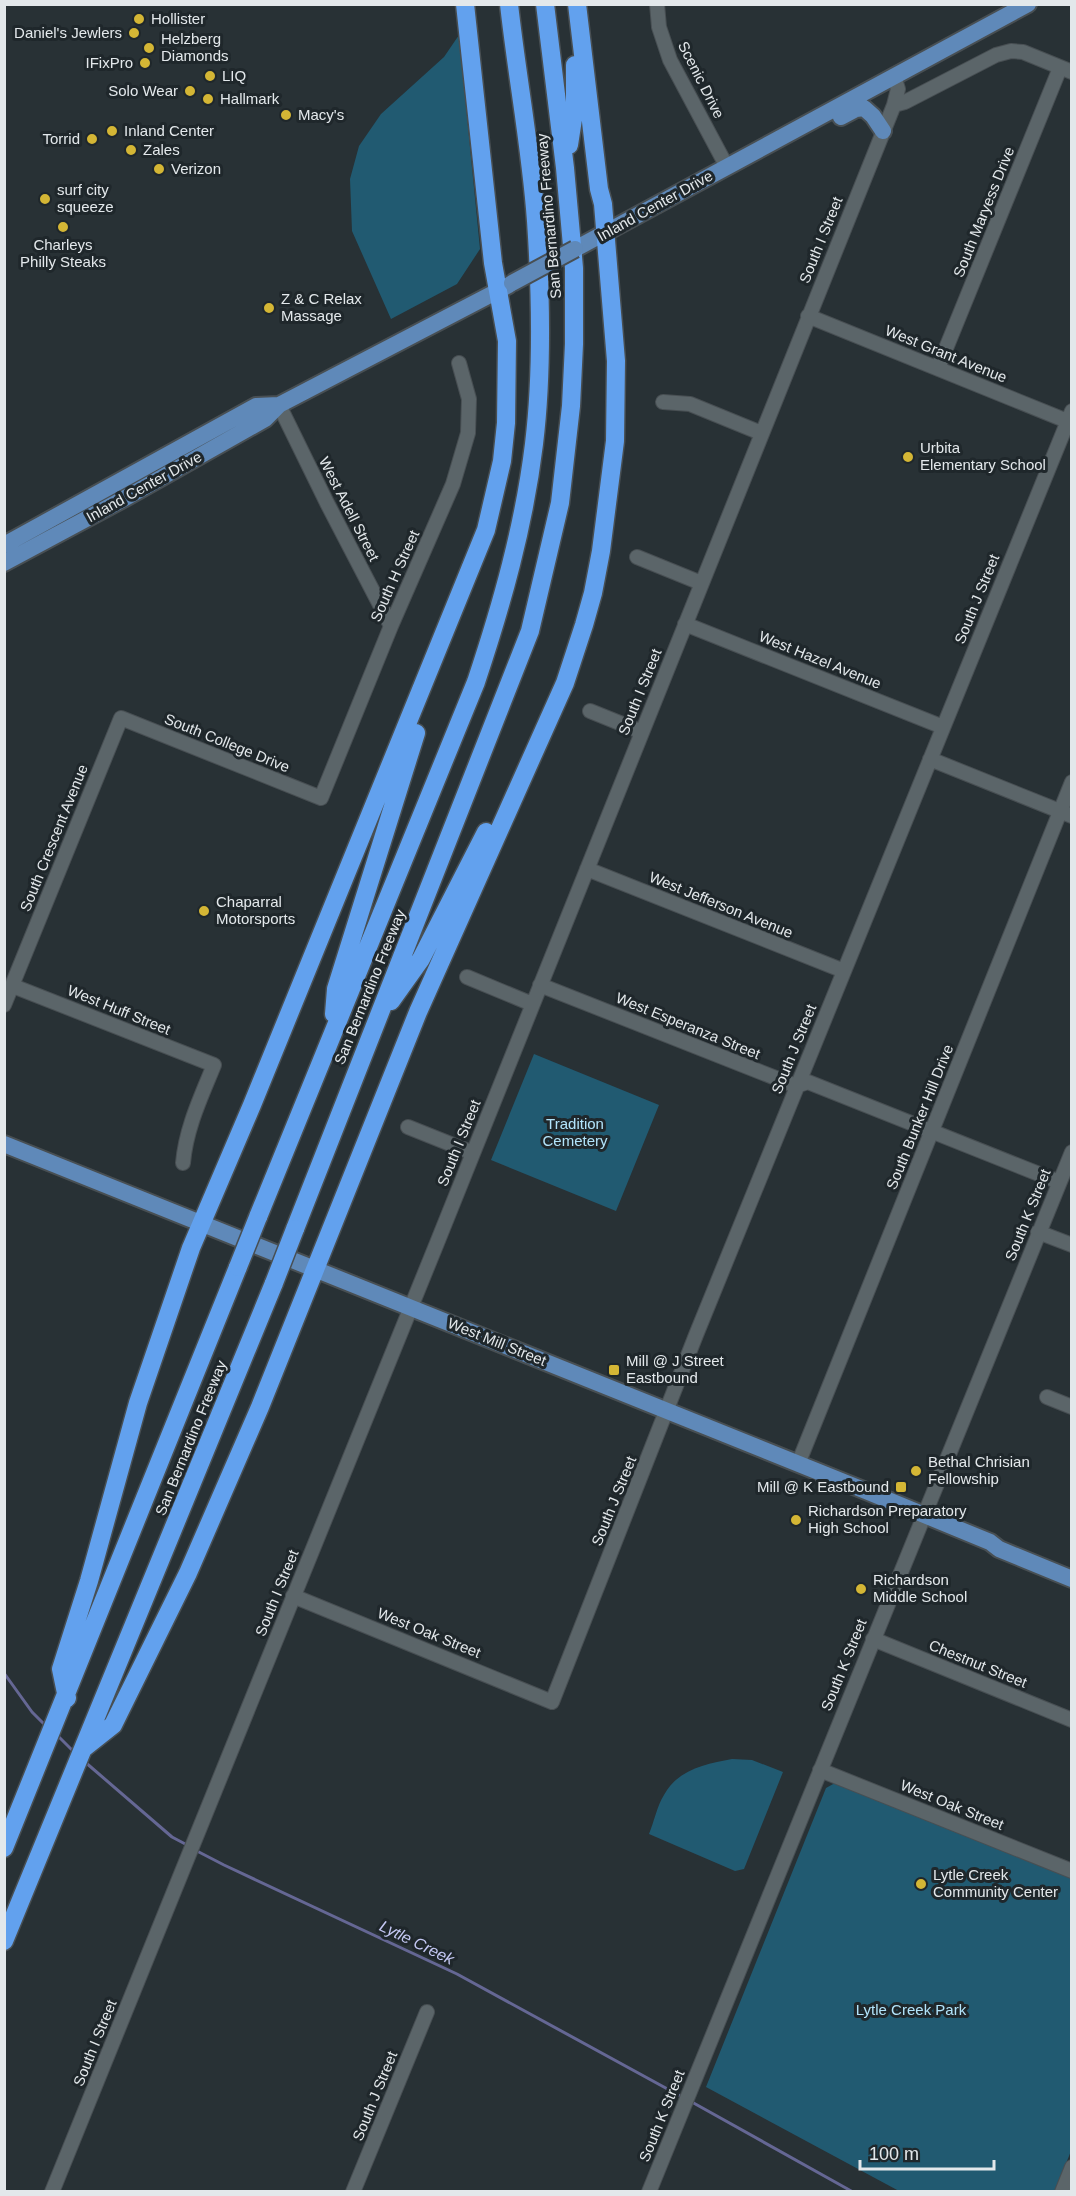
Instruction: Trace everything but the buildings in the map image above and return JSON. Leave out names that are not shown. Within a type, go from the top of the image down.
[{"type":"highway","points":[[67,1698],[61,1670],[89,1581],[138,1403],[190,1248],[202,1224],[478,550],[493,504],[502,461],[506,423],[507,341],[504,287],[465,4]]},
{"type":"highway","points":[[500,4],[514,52]]},
{"type":"highway","name":"San Bernardino Freeway","points":[[4,1848],[67,1698],[332,1032],[476,682],[505,591],[526,500],[534,443],[541,341],[536,219],[509,4]]},
{"type":"highway","name":"San Bernardino Freeway","points":[[4,1941],[84,1748],[105,1720],[273,1283],[530,631],[557,514],[571,406],[574,344],[574,268],[565,168],[545,4]]},
{"type":"highway","points":[[565,168],[575,106],[576,4]]},
{"type":"highway","points":[[105,1720],[188,1573],[260,1407],[418,1012],[564,683],[590,604],[601,551],[614,451],[616,391],[614,331],[598,237],[603,204],[576,4]]},
{"type":"highway","points":[[332,1032],[336,989],[422,714],[475,574],[478,550]]},
{"type":"highway","points":[[373,1027],[421,959],[535,732],[570,645],[589,581],[601,551]]},
{"type":"main road","name":"Inland Center Drive","points":[[4,563],[265,419],[279,405],[598,237],[1028,4]]},
{"type":"main road","points":[[820,118],[836,120],[856,109],[864,108],[873,116],[883,131]]},
{"type":"main road","name":"Inland Center Drive","points":[[4,545],[256,406],[279,405]]},
{"type":"main road","name":"West Mill Street","points":[[4,1144],[990,1542],[999,1549],[1071,1579]]},
{"type":"main road","name":"West Mill Street","points":[[990,1542],[1002,1541],[1071,1569]]},
{"type":"street","name":"Scenic Drive","points":[[657,4],[659,27],[670,60],[727,167]]},
{"type":"street","points":[[894,105],[905,102],[996,55],[1011,51],[1023,52],[1066,70]]},
{"type":"street","name":"South Maryess Drive","points":[[938,368],[1066,70]]},
{"type":"street","name":"South I Street","points":[[52,2192],[411,1307],[894,105],[898,89],[894,76]]},
{"type":"street","name":"West Grant Avenue","points":[[808,316],[1070,419]]},
{"type":"street","name":"South H Street","points":[[321,798],[391,626],[453,484],[468,433],[469,399],[459,363]]},
{"type":"street","points":[[663,402],[690,404],[761,433]]},
{"type":"street","name":"West Adell Street","points":[[279,405],[391,626]]},
{"type":"street","name":"South J Street","points":[[552,1702],[796,1086],[1070,419]]},
{"type":"street","points":[[637,557],[701,583]]},
{"type":"street","name":"West Hazel Avenue","points":[[685,624],[943,727]]},
{"type":"street","points":[[590,711],[642,732]]},
{"type":"street","name":"South College Drive","points":[[121,718],[321,798]]},
{"type":"street","name":"South Crescent Avenue","points":[[4,1005],[121,718]]},
{"type":"street","points":[[930,759],[1066,813]]},
{"type":"street","name":"South Bunker Hill Drive","points":[[798,1464],[932,1132],[1066,813],[1071,782]]},
{"type":"street","name":"West Jefferson Avenue","points":[[587,869],[844,971]]},
{"type":"street","points":[[467,977],[532,1004]]},
{"type":"street","name":"West Esperanza Street","points":[[540,985],[796,1086],[808,1082],[1059,1182]]},
{"type":"street","name":"West Huff Street","points":[[13,986],[214,1065],[189,1126],[184,1145],[183,1163]]},
{"type":"street","points":[[408,1127],[473,1153]]},
{"type":"street","name":"South K Street","points":[[649,2192],[1071,1152]]},
{"type":"street","points":[[1038,1232],[1071,1245]]},
{"type":"street","points":[[1047,1397],[1071,1407]]},
{"type":"street","name":"West Oak Street","points":[[293,1596],[552,1702]]},
{"type":"street","name":"Chestnut Street","points":[[873,1639],[1071,1720]]},
{"type":"street","name":"West Oak Street","points":[[820,1770],[1071,1871]]},
{"type":"street","name":"South J Street","points":[[353,2192],[428,2012]]},
{"type":"street","points":[[1062,2192],[1071,2168]]},
{"type":"green space","points":[[459,35],[480,249],[457,284],[391,319],[352,231],[350,179],[359,146],[381,114],[444,57]]},
{"type":"green space","name":"Tradition Cemetery","points":[[534,1054],[659,1105],[616,1211],[491,1160]]},
{"type":"green space","points":[[732,1759],[752,1760],[783,1772],[744,1869],[735,1871],[649,1834],[662,1799],[677,1779],[694,1769]]},
{"type":"green space","name":"Lytle Creek Park","points":[[835,1783],[1071,1878],[1071,2151],[1055,2191],[899,2191],[706,2087],[826,1788]]},
{"type":"waterway","name":"Lytle Creek","points":[[4,1673],[32,1712],[45,1725]]},
{"type":"waterway","name":"Lytle Creek","points":[[57,1735],[74,1752]]},
{"type":"waterway","name":"Lytle Creek","points":[[85,1762],[172,1837],[189,1846]]},
{"type":"waterway","name":"Lytle Creek","points":[[195,1850],[457,1974],[684,2098]]},
{"type":"waterway","name":"Lytle Creek","points":[[690,2101],[853,2192]]},
{"type":"place","name":"Hollister","points":[[139,19]]},
{"type":"place","name":"Daniel's Jewlers","points":[[134,33]]},
{"type":"place","name":"Helzberg Diamonds","points":[[149,48]]},
{"type":"place","name":"IFixPro","points":[[145,63]]},
{"type":"place","name":"LIQ","points":[[210,76]]},
{"type":"place","name":"Solo Wear","points":[[190,91]]},
{"type":"place","name":"Hallmark","points":[[208,99]]},
{"type":"place","name":"Macy's","points":[[286,115]]},
{"type":"place","name":"Inland Center","points":[[112,131]]},
{"type":"place","name":"Torrid","points":[[92,139]]},
{"type":"place","name":"Zales","points":[[131,150]]},
{"type":"place","name":"Verizon","points":[[159,169]]},
{"type":"place","name":"surf city squeeze","points":[[45,199]]},
{"type":"place","name":"Charleys Philly Steaks","points":[[63,227]]},
{"type":"place","name":"Z & C Relax Massage","points":[[269,308]]},
{"type":"place","name":"Urbita Elementary School","points":[[908,457]]},
{"type":"place","name":"Chaparral Motorsports","points":[[204,911]]},
{"type":"place","name":"Mill @ J Street Eastbound","points":[[614,1370]]},
{"type":"place","name":"Bethal Chrisian Fellowship","points":[[916,1471]]},
{"type":"place","name":"Mill @ K Eastbound","points":[[901,1487]]},
{"type":"place","name":"Richardson Preparatory High School","points":[[796,1520]]},
{"type":"place","name":"Richardson Middle School","points":[[861,1589]]},
{"type":"place","name":"Lytle Creek Community Center","points":[[921,1884]]}]
